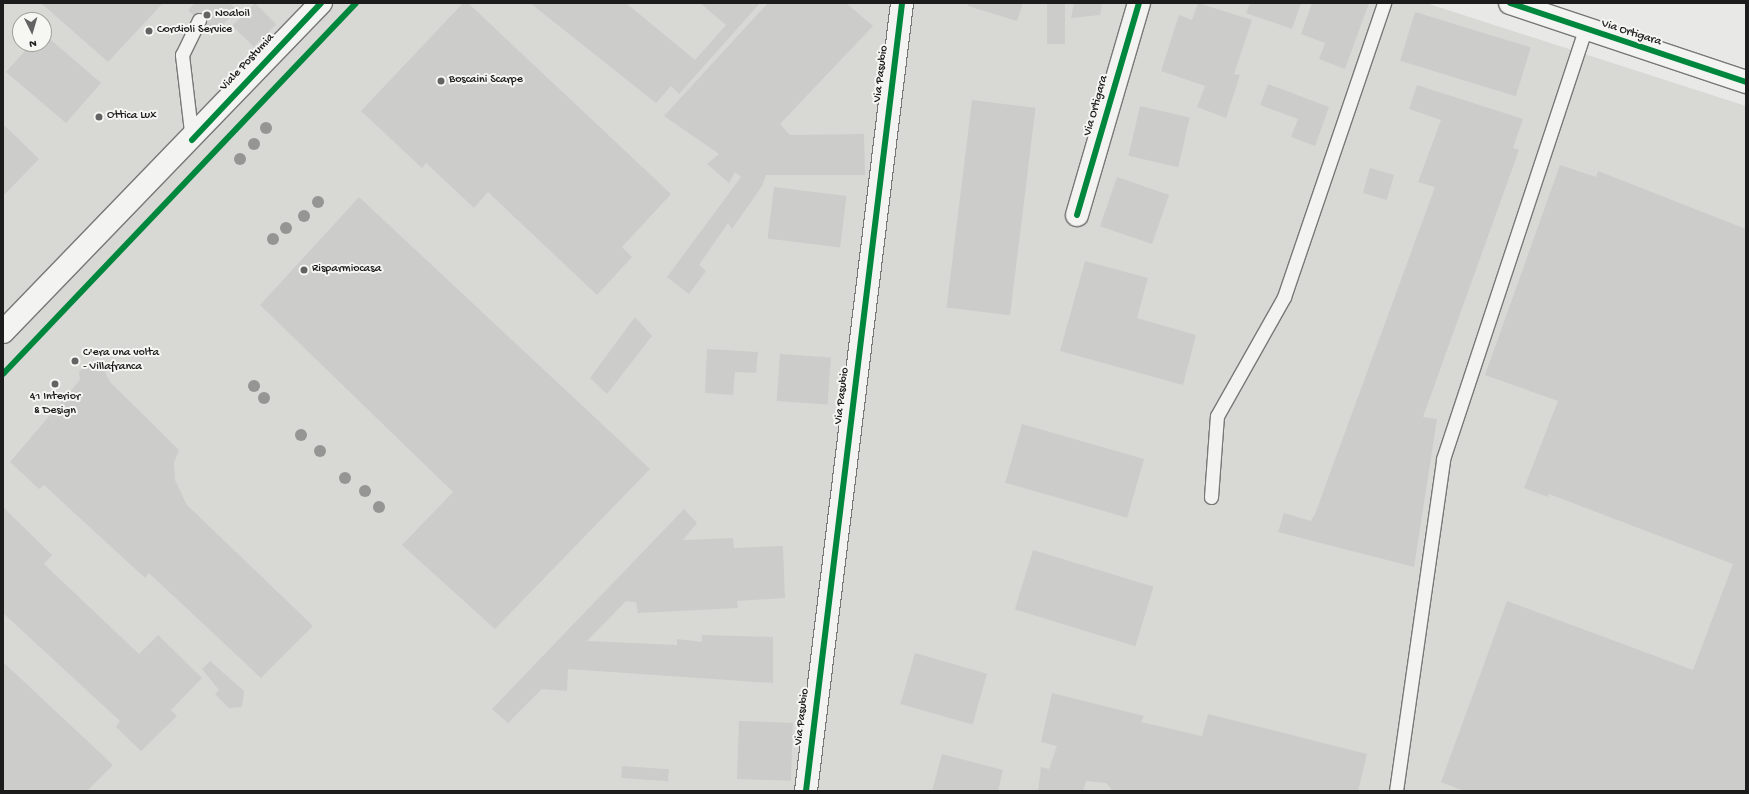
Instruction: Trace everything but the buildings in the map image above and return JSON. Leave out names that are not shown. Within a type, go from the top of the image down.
[{"type":"street","name":"Viale Postumia","points":[[3,332],[192,140],[321,3]]},
{"type":"street","name":"Via Pasubio","points":[[806,791],[902,3]]},
{"type":"street","name":"Via Ortigara","points":[[1078,215],[1138,3]]},
{"type":"street","name":"Via Ortigara","points":[[1510,3],[1586,30],[1746,82]]},
{"type":"lane","points":[[1210,498],[1217,416],[1284,296],[1384,3]]},
{"type":"lane","points":[[192,140],[182,56],[199,20]]},
{"type":"lane","points":[[1396,791],[1443,459],[1586,30]]},
{"type":"shaded area","points":[[3,3],[1426,3],[1746,106],[1746,791],[3,791]]},
{"type":"cycle path","points":[[192,140],[321,3]]},
{"type":"cycle path","points":[[3,374],[356,3]]},
{"type":"cycle path","points":[[806,791],[902,3]]},
{"type":"cycle path","points":[[1077,215],[1139,3]]},
{"type":"cycle path","points":[[1510,3],[1746,82]]},
{"type":"place","name":"Noaloil","points":[[207,15]]},
{"type":"place","name":"Cordioli Service","points":[[149,31]]},
{"type":"place","name":"Boscaini Scarpe","points":[[441,81]]},
{"type":"place","name":"Ottica Lux","points":[[99,117]]},
{"type":"place","name":"Risparmiocasa","points":[[304,270]]},
{"type":"place","name":"C'era una volta - Villafranca","points":[[75,361]]},
{"type":"place","name":"41 Interior & Design","points":[[55,384]]}]
